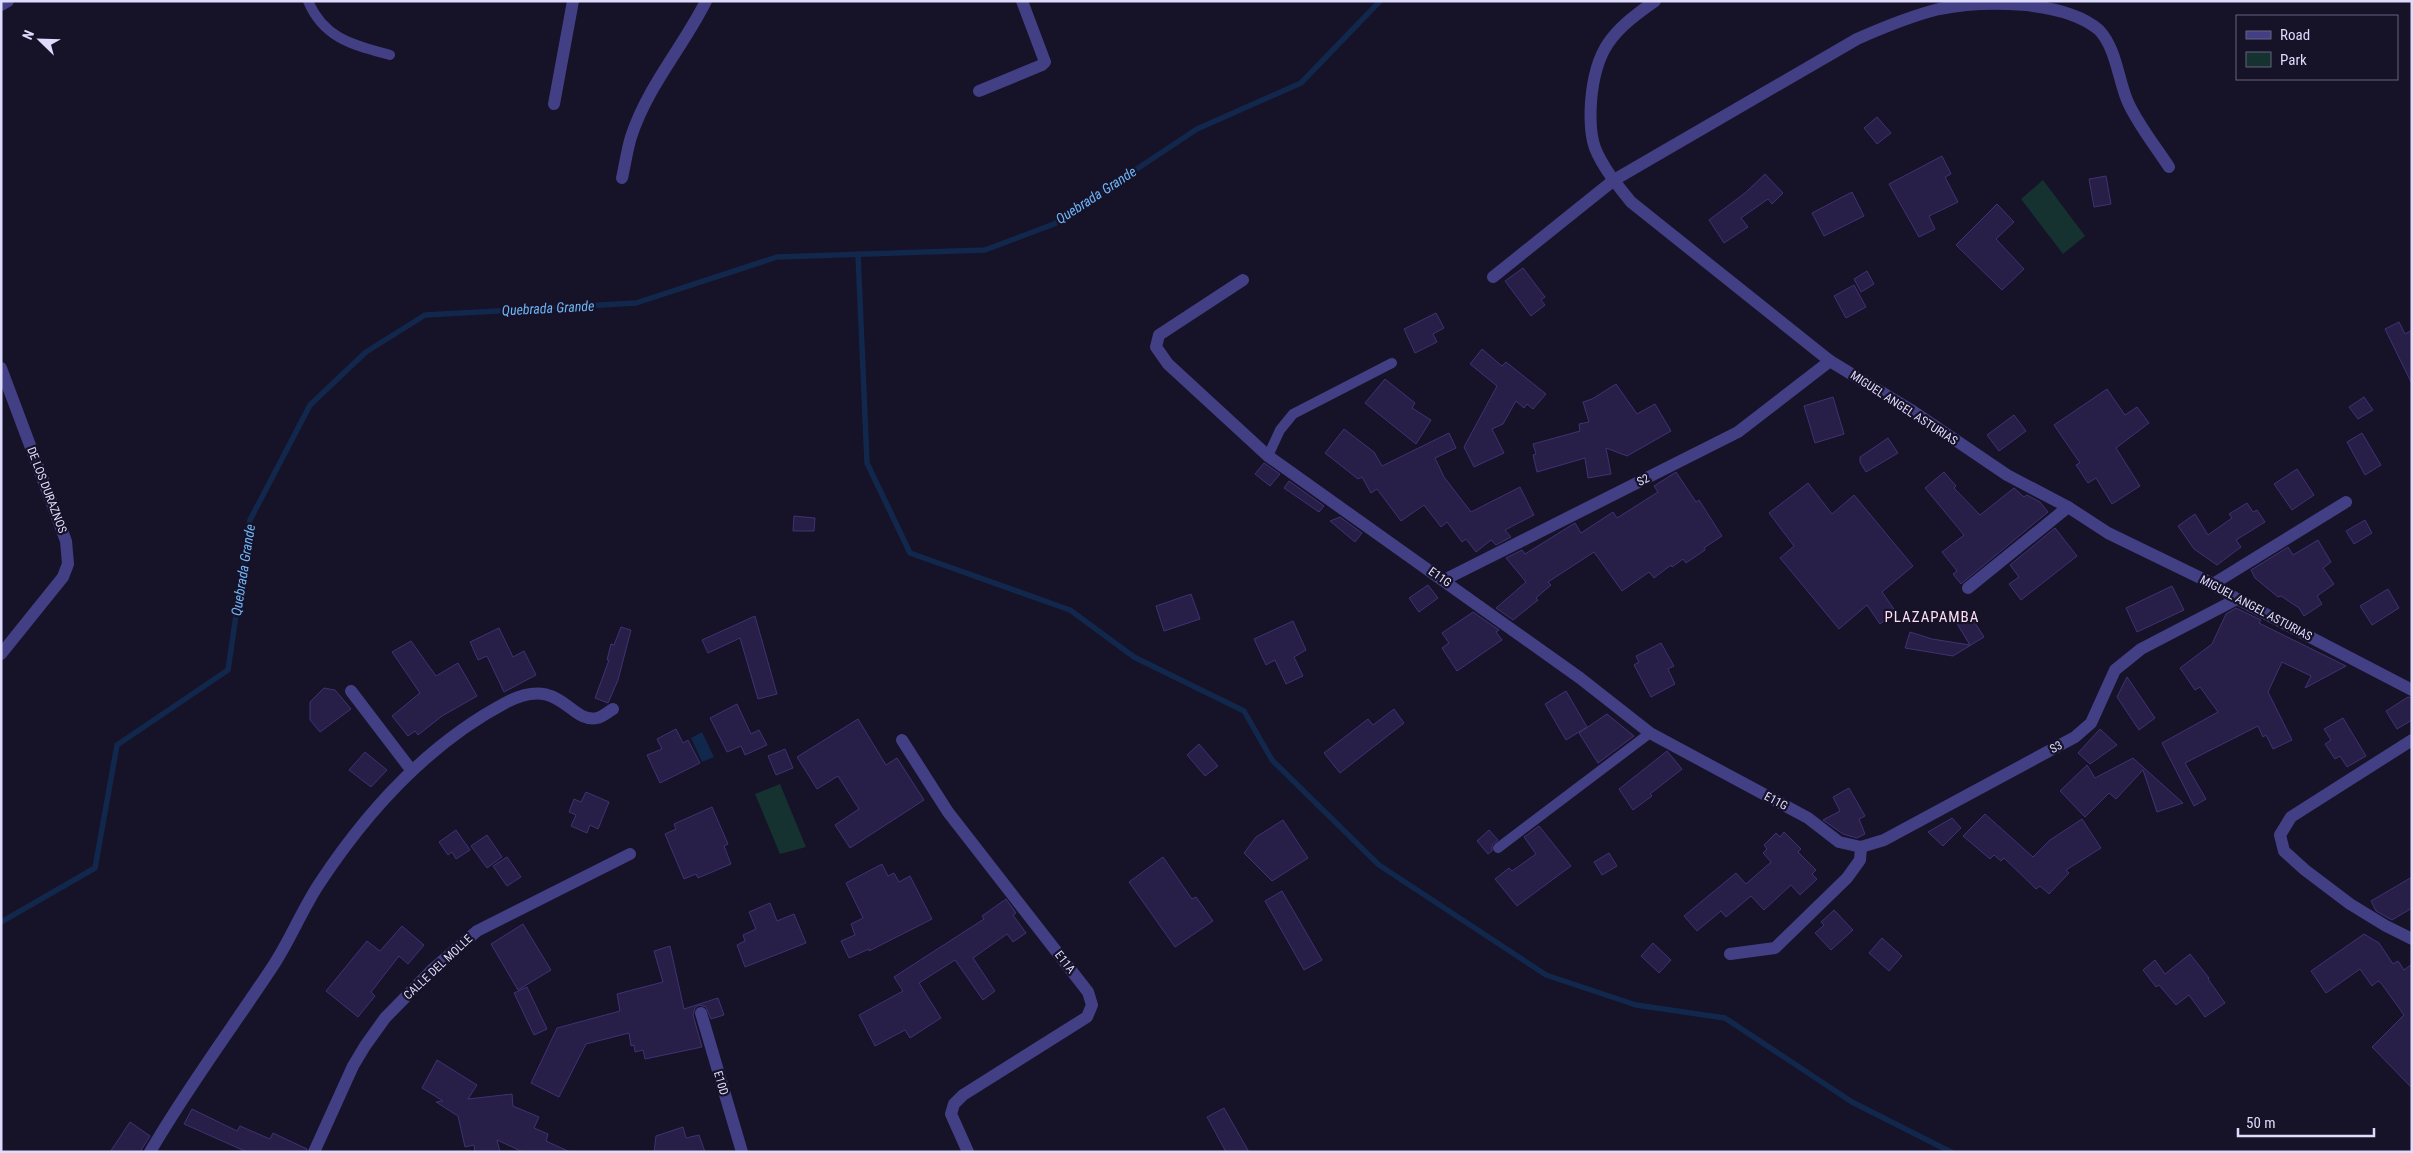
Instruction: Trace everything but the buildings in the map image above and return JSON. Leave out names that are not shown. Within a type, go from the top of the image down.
[{"type":"street","points":[[1,5],[8,1]]},
{"type":"street","points":[[554,104],[573,1]]},
{"type":"street","points":[[622,178],[631,136],[645,106],[660,76],[706,1]]},
{"type":"street","points":[[979,91],[1042,65],[1045,62],[1022,1]]},
{"type":"street","name":"MIGUEL ANGEL ASTURIAS","points":[[1655,1],[1616,31],[1601,52],[1592,84],[1590,120],[1595,148],[1614,180],[1631,202],[1830,361],[1914,412],[2007,474],[2068,507],[2108,533],[2213,584],[2237,599],[2412,690]]},
{"type":"street","points":[[1493,277],[1614,180],[1857,39],[1898,22],[1940,8],[1991,2],[2051,6],[2081,16],[2099,31],[2110,46],[2128,102],[2170,167]]},
{"type":"street","name":"E11G","points":[[1243,280],[1159,335],[1156,347],[1168,364],[1268,456],[1580,678],[1650,733],[1808,818],[1839,842],[1861,847]]},
{"type":"street","name":"S2","points":[[1444,580],[1738,432],[1830,361]]},
{"type":"street","name":"DE LOS DURAZNOS","points":[[1,368],[66,541],[68,564],[63,577],[1,654]]},
{"type":"street","points":[[2213,584],[2346,502]]},
{"type":"street","points":[[1968,588],[2068,507]]},
{"type":"street","name":"S3","points":[[1861,847],[1884,840],[2075,738],[2091,723],[2115,670],[2142,649],[2237,599]]},
{"type":"street","points":[[351,691],[412,771]]},
{"type":"street","points":[[150,1152],[274,964],[318,885],[374,811],[412,771],[439,747],[470,725],[509,701],[529,693],[544,693],[561,700],[585,717],[596,718],[613,709]]},
{"type":"street","name":"E11A","points":[[902,740],[948,812],[1088,992],[1092,1005],[1087,1017],[963,1095],[954,1104],[951,1114],[968,1152]]},
{"type":"street","points":[[2412,740],[2291,818],[2280,835],[2284,851],[2305,870],[2350,904],[2412,939]]},
{"type":"street","points":[[1730,954],[1775,948],[1847,878],[1860,860],[1861,847]]},
{"type":"street","name":"CALLE DEL MOLLE","points":[[314,1152],[353,1066],[366,1046],[385,1018],[433,969],[476,931],[630,854]]},
{"type":"street","name":"E10D","points":[[701,1013],[742,1152]]},
{"type":"lane","points":[[308,1],[315,18],[330,32],[352,44],[390,55]]},
{"type":"lane","points":[[1268,456],[1280,430],[1293,414],[1392,363]]},
{"type":"lane","points":[[1498,848],[1650,733]]},
{"type":"green space","points":[[2043,180],[2085,236],[2063,254],[2021,199]]},
{"type":"green space","points":[[780,784],[806,847],[780,854],[755,794]]},
{"type":"water","points":[[702,732],[714,757],[702,762],[691,738]]},
{"type":"waterway","name":"Quebrada Grande","points":[[1,922],[95,868],[117,745],[228,670],[250,520],[310,405],[366,352],[425,315],[636,303],[777,257],[985,250],[1054,224],[1197,129],[1301,83],[1380,1]]},
{"type":"waterway","points":[[858,254],[867,463],[910,553],[1070,610],[1134,657],[1244,711],[1272,760],[1379,865],[1546,975],[1636,1005],[1725,1018],[1852,1102],[1951,1152]]},
{"type":"district","name":"PLAZAPAMBA","points":[[1932,617]]}]
